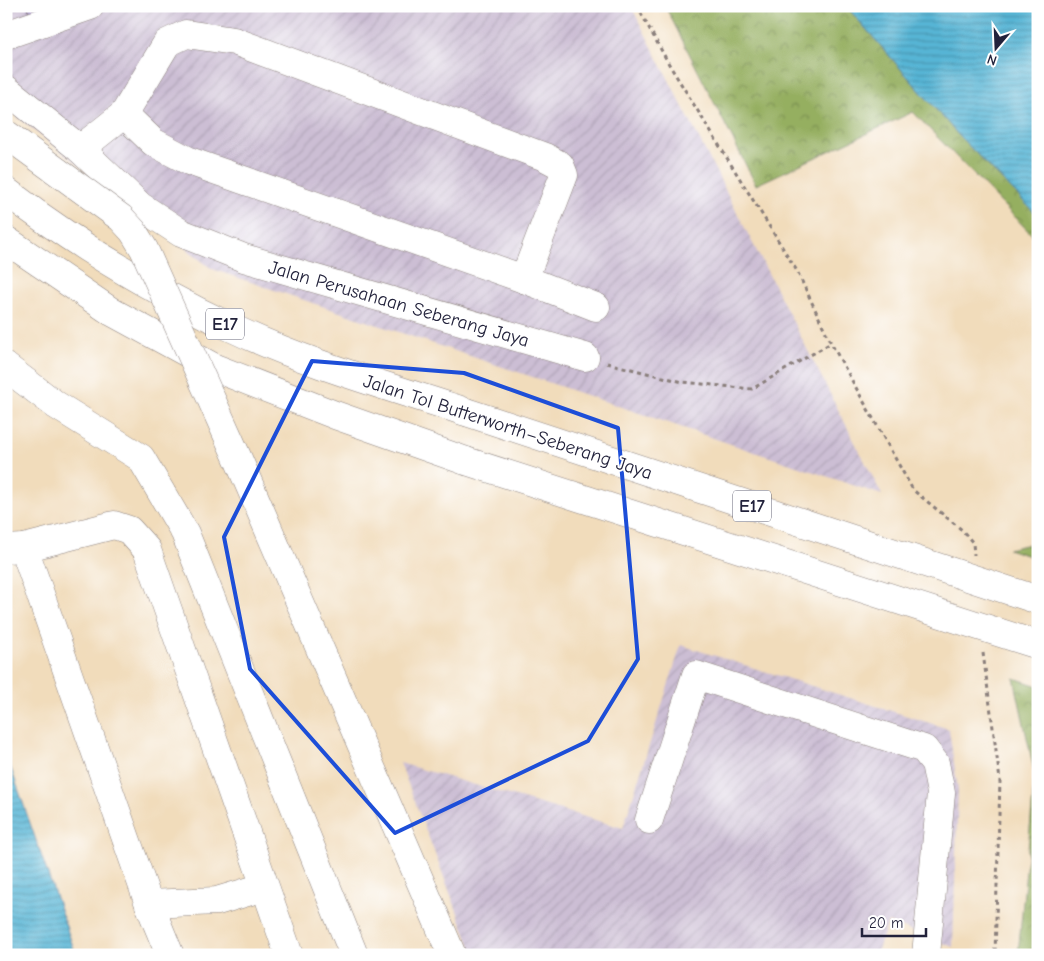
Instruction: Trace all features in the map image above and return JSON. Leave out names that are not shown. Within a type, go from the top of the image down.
[{"type":"main road","points":[[9,31],[90,6]]},
{"type":"main road","points":[[80,149],[124,114],[167,43],[186,34],[234,41],[545,157],[560,165],[564,175],[524,279]]},
{"type":"main road","name":"Jalan Perusahaan Seberang Jaya","points":[[6,89],[80,149],[140,206],[181,234],[244,258],[585,357]]},
{"type":"main road","points":[[124,114],[153,142],[189,161],[524,279],[596,307]]},
{"type":"main road","points":[[6,134],[121,218],[134,231],[144,249],[239,460],[452,955]]},
{"type":"main road","name":"Jalan Tol Butterworth–Seberang Jaya","points":[[6,191],[54,228],[134,278],[231,328],[337,370],[1038,600]]},
{"type":"main road","name":"E17","points":[[6,240],[112,312],[215,368],[335,415],[466,462],[1038,645]]},
{"type":"main road","points":[[6,367],[56,405],[140,458],[185,533],[354,955]]},
{"type":"main road","points":[[170,955],[15,549],[114,525],[129,530],[147,550],[289,955]]},
{"type":"main road","points":[[649,820],[696,675],[924,749],[936,764],[941,793],[926,955]]},
{"type":"main road","points":[[149,904],[217,901],[264,887]]},
{"type":"path","points":[[585,357],[683,382],[752,389],[831,343],[796,271],[670,66],[637,6]]},
{"type":"highlighted area","points":[[312,361],[464,373],[618,428],[638,659],[588,741],[395,833],[250,669],[224,537]]},
{"type":"shaded area","points":[[6,6],[631,6],[882,495],[212,269],[6,108]]},
{"type":"shaded area","points":[[681,645],[949,729],[958,790],[953,947],[888,922],[876,955],[474,955],[400,763],[623,828]]},
{"type":"green space","points":[[665,6],[846,6],[961,138],[1038,216],[1038,241],[913,112],[756,185]]},
{"type":"green space","points":[[1038,542],[1038,559],[1008,549]]},
{"type":"green space","points":[[1014,678],[1038,686],[1038,955],[1018,955],[1035,775]]},
{"type":"water","points":[[846,6],[1038,6],[1038,216],[961,138]]},
{"type":"water","points":[[6,754],[76,955],[6,955]]},
{"type":"building","points":[[26,6],[68,6],[32,20]]}]
